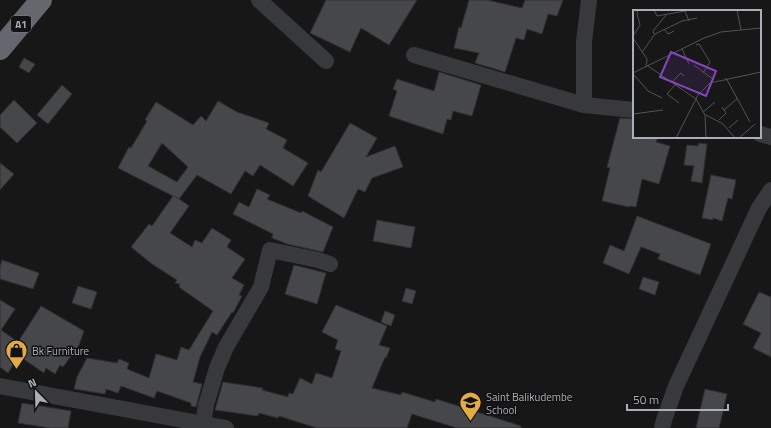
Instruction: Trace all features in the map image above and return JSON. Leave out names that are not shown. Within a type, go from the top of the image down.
[{"type":"highway","name":"A1","points":[[0,49],[41,0]]},
{"type":"street","points":[[259,0],[326,61]]},
{"type":"street","points":[[584,105],[584,42],[589,0]]},
{"type":"street","points":[[414,55],[584,105],[633,110]]},
{"type":"street","points":[[761,134],[771,137]]},
{"type":"street","points":[[662,428],[676,386],[759,208],[771,190]]},
{"type":"street","points":[[203,424],[206,405],[220,361],[229,341],[261,287],[270,250],[330,264]]},
{"type":"street","points":[[0,386],[226,428]]},
{"type":"building","points":[[326,0],[417,0],[389,45],[361,28],[350,52],[310,33]]},
{"type":"building","points":[[469,0],[487,0],[522,8],[525,0],[563,0],[557,16],[548,14],[542,34],[527,29],[524,40],[516,38],[505,72],[475,63],[479,53],[454,48],[459,27],[461,28]]},
{"type":"building","points":[[24,58],[35,64],[29,73],[19,67]]},
{"type":"building","points":[[439,72],[481,85],[472,116],[453,111],[451,120],[447,119],[443,134],[389,116],[397,91],[393,89],[397,79],[434,91]]},
{"type":"building","points":[[62,85],[72,94],[48,124],[37,115]]},
{"type":"building","points":[[14,100],[37,123],[17,143],[0,127],[0,115]]},
{"type":"building","points":[[218,101],[237,112],[269,123],[266,129],[287,140],[283,148],[308,163],[293,186],[260,165],[253,176],[245,171],[231,194],[197,175],[179,199],[189,206],[170,233],[192,247],[195,240],[202,243],[212,228],[231,240],[227,247],[245,259],[232,278],[244,285],[239,295],[242,296],[233,313],[232,312],[217,335],[212,332],[200,357],[193,382],[202,384],[196,407],[191,406],[191,403],[157,391],[154,398],[121,386],[118,393],[106,389],[105,394],[74,389],[77,377],[87,358],[117,363],[119,359],[129,363],[127,369],[149,378],[156,354],[177,360],[181,347],[189,350],[213,311],[179,287],[180,284],[175,283],[177,280],[152,264],[131,247],[149,224],[152,226],[173,196],[118,168],[129,147],[131,148],[147,121],[145,120],[156,102],[193,125],[201,116],[206,121]],"holes":[[[162,143],[188,167],[177,182],[148,166]]]},
{"type":"building","points":[[620,118],[633,119],[633,138],[658,138],[656,142],[670,146],[659,184],[642,179],[636,207],[629,207],[602,201],[610,168],[607,167]]},
{"type":"building","points":[[350,123],[377,138],[366,157],[395,146],[403,167],[372,178],[365,192],[358,189],[344,218],[308,196],[318,170],[321,172]]},
{"type":"building","points":[[699,143],[707,144],[702,183],[691,181],[694,166],[684,165],[687,145],[698,146]]},
{"type":"building","points":[[0,163],[14,174],[0,190]]},
{"type":"building","points":[[711,175],[736,180],[732,199],[728,198],[722,221],[713,218],[713,220],[702,218]]},
{"type":"building","points":[[257,189],[270,195],[267,199],[301,213],[302,211],[333,227],[323,252],[287,244],[272,238],[273,234],[233,214],[239,202],[249,207]]},
{"type":"building","points":[[637,216],[711,244],[700,275],[658,259],[660,254],[641,247],[629,274],[603,263],[610,245],[624,251]]},
{"type":"building","points":[[377,220],[415,227],[411,248],[373,241]]},
{"type":"building","points":[[2,260],[39,273],[33,289],[0,279],[0,267]]},
{"type":"building","points":[[294,265],[326,273],[317,304],[285,294]]},
{"type":"building","points":[[643,277],[659,282],[655,295],[639,289]]},
{"type":"building","points":[[78,286],[97,292],[91,309],[72,303]]},
{"type":"building","points":[[406,288],[416,291],[412,304],[402,301]]},
{"type":"building","points":[[759,292],[771,297],[771,357],[753,348],[761,333],[743,324]]},
{"type":"building","points":[[0,300],[15,309],[1,330],[18,342],[41,306],[84,331],[79,345],[63,367],[60,365],[55,374],[46,368],[44,373],[19,356],[8,373],[0,367]]},
{"type":"building","points":[[336,305],[387,326],[379,345],[390,348],[372,388],[401,395],[402,392],[435,402],[436,399],[521,426],[521,428],[457,428],[412,414],[407,428],[317,428],[279,416],[278,418],[259,413],[258,416],[215,410],[223,382],[263,388],[262,390],[288,397],[289,393],[293,394],[300,378],[312,384],[316,373],[332,378],[341,351],[335,349],[338,340],[322,332]]},
{"type":"building","points":[[385,311],[395,315],[391,326],[381,322]]},
{"type":"building","points":[[705,389],[727,394],[719,428],[696,428]]},
{"type":"building","points":[[22,403],[71,411],[68,428],[50,428],[18,423]]},
{"type":"place","name":"Bk Furniture","points":[[17,370]]},
{"type":"place","name":"Saint Balikudembe School","points":[[471,422]]}]
